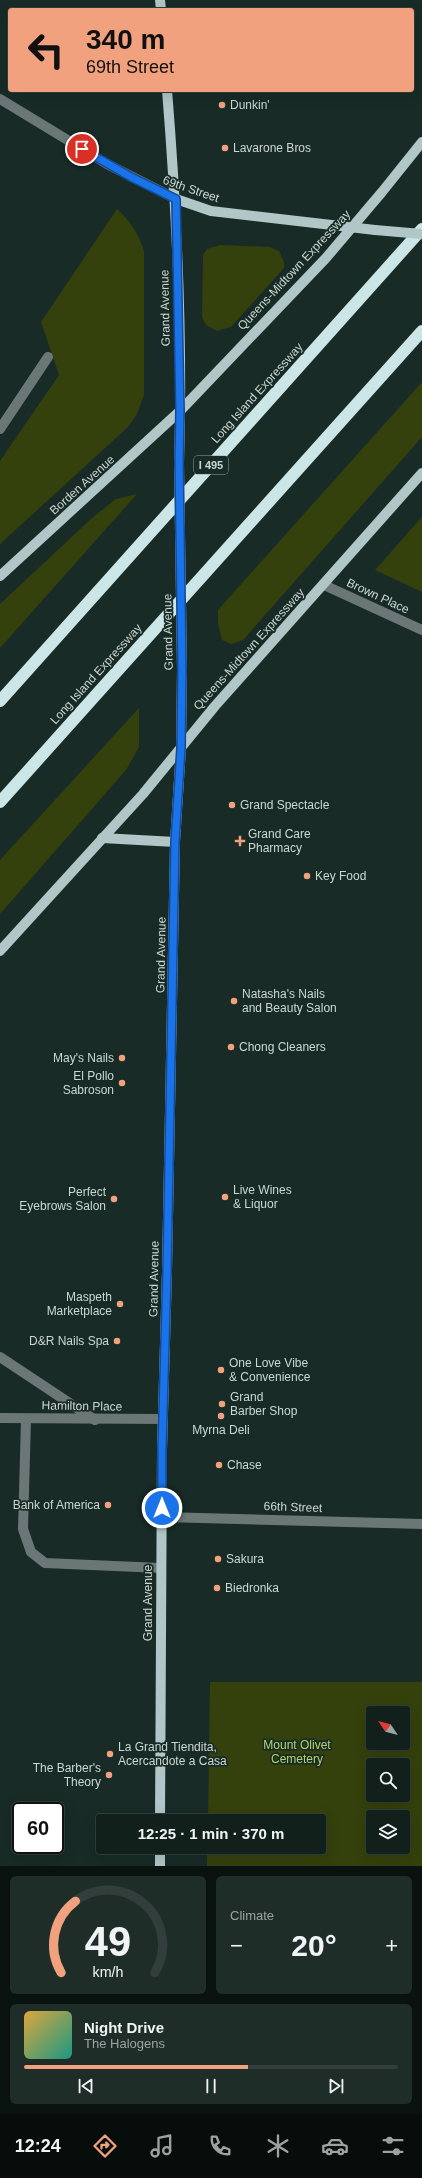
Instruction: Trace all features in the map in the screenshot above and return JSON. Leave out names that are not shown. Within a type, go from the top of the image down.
[{"type":"highway","name":"Long Island Expressway","points":[[0,701],[422,229]]},
{"type":"highway","name":"Long Island Expressway","points":[[0,802],[422,331]]},
{"type":"main road","name":"Grand Avenue","points":[[160,1814],[163,1420],[175,842],[181,748],[182,670],[179,462],[180,411],[176,199],[167,92]]},
{"type":"main road","name":"Queens-Midtown Expressway","points":[[180,411],[354,226],[422,142]]},
{"type":"main road","name":"69th Street","points":[[176,199],[211,211],[422,234]]},
{"type":"main road","name":"Borden Avenue","points":[[0,576],[180,411]]},
{"type":"main road","name":"Queens-Midtown Expressway","points":[[0,951],[102,838],[181,748],[215,706],[422,473]]},
{"type":"main road","points":[[102,838],[175,842]]},
{"type":"main road","points":[[160,1854],[160,1866]]},
{"type":"street","name":"69th Street","points":[[0,99],[107,164],[176,199]]},
{"type":"street","points":[[0,428],[48,357]]},
{"type":"street","name":"Brown Place","points":[[324,585],[422,630]]},
{"type":"street","points":[[0,1357],[95,1420]]},
{"type":"street","name":"Hamilton Place","points":[[0,1418],[163,1420]]},
{"type":"street","points":[[26,1419],[23,1529],[31,1552],[44,1563],[161,1568]]},
{"type":"street","name":"66th Street","points":[[163,1517],[422,1524]]},
{"type":"green space","points":[[117,209],[134,228],[144,251],[144,395],[137,414],[128,427],[0,544],[0,461],[59,375],[41,322]]},
{"type":"green space","points":[[220,245],[270,247],[279,251],[284,262],[284,268],[231,327],[217,331],[206,325],[202,317],[203,255],[207,249]]},
{"type":"green space","points":[[422,382],[422,437],[243,640],[231,644],[222,640],[218,624],[218,610]]},
{"type":"green space","points":[[137,494],[0,648],[0,604],[92,518],[116,499]]},
{"type":"green space","points":[[422,517],[422,592],[375,570]]},
{"type":"green space","points":[[139,708],[139,747],[126,770],[0,914],[0,860]]},
{"type":"green space","name":"Mount Olivet Cemetery","points":[[210,1682],[422,1682],[422,1866],[207,1866],[207,1854],[326,1854],[326,1814],[208,1814]]},
{"type":"place","name":"Dunkin'","points":[[222,105]]},
{"type":"place","name":"Lavarone Bros","points":[[225,148]]},
{"type":"place","name":"Grand Spectacle","points":[[232,805]]},
{"type":"place","name":"Grand Care Pharmacy","points":[[240,841]]},
{"type":"place","name":"Key Food","points":[[307,876]]},
{"type":"place","name":"Natasha's Nails and Beauty Salon","points":[[234,1001]]},
{"type":"place","name":"Chong Cleaners","points":[[231,1047]]},
{"type":"place","name":"May's Nails","points":[[122,1058]]},
{"type":"place","name":"El Pollo Sabroson","points":[[122,1083]]},
{"type":"place","name":"Live Wines & Liquor","points":[[225,1197]]},
{"type":"place","name":"Perfect Eyebrows Salon","points":[[114,1199]]},
{"type":"place","name":"Maspeth Marketplace","points":[[120,1304]]},
{"type":"place","name":"D&R Nails Spa","points":[[117,1341]]},
{"type":"place","name":"One Love Vibe & Convenience","points":[[221,1370]]},
{"type":"place","name":"Grand Barber Shop","points":[[222,1404]]},
{"type":"place","name":"Myrna Deli","points":[[221,1416]]},
{"type":"place","name":"Chase","points":[[219,1465]]},
{"type":"place","name":"Bank of America","points":[[108,1505]]},
{"type":"place","name":"Sakura","points":[[218,1559]]},
{"type":"place","name":"Biedronka","points":[[217,1588]]},
{"type":"place","name":"La Grand Tiendita, Acercandote a Casa","points":[[110,1754]]},
{"type":"place","name":"The Barber's Theory","points":[[109,1775]]},
{"type":"route","points":[[82,149],[131,177],[176,199],[180,411],[179,462],[182,670],[181,748],[177,788],[175,842],[162,1508]]}]
